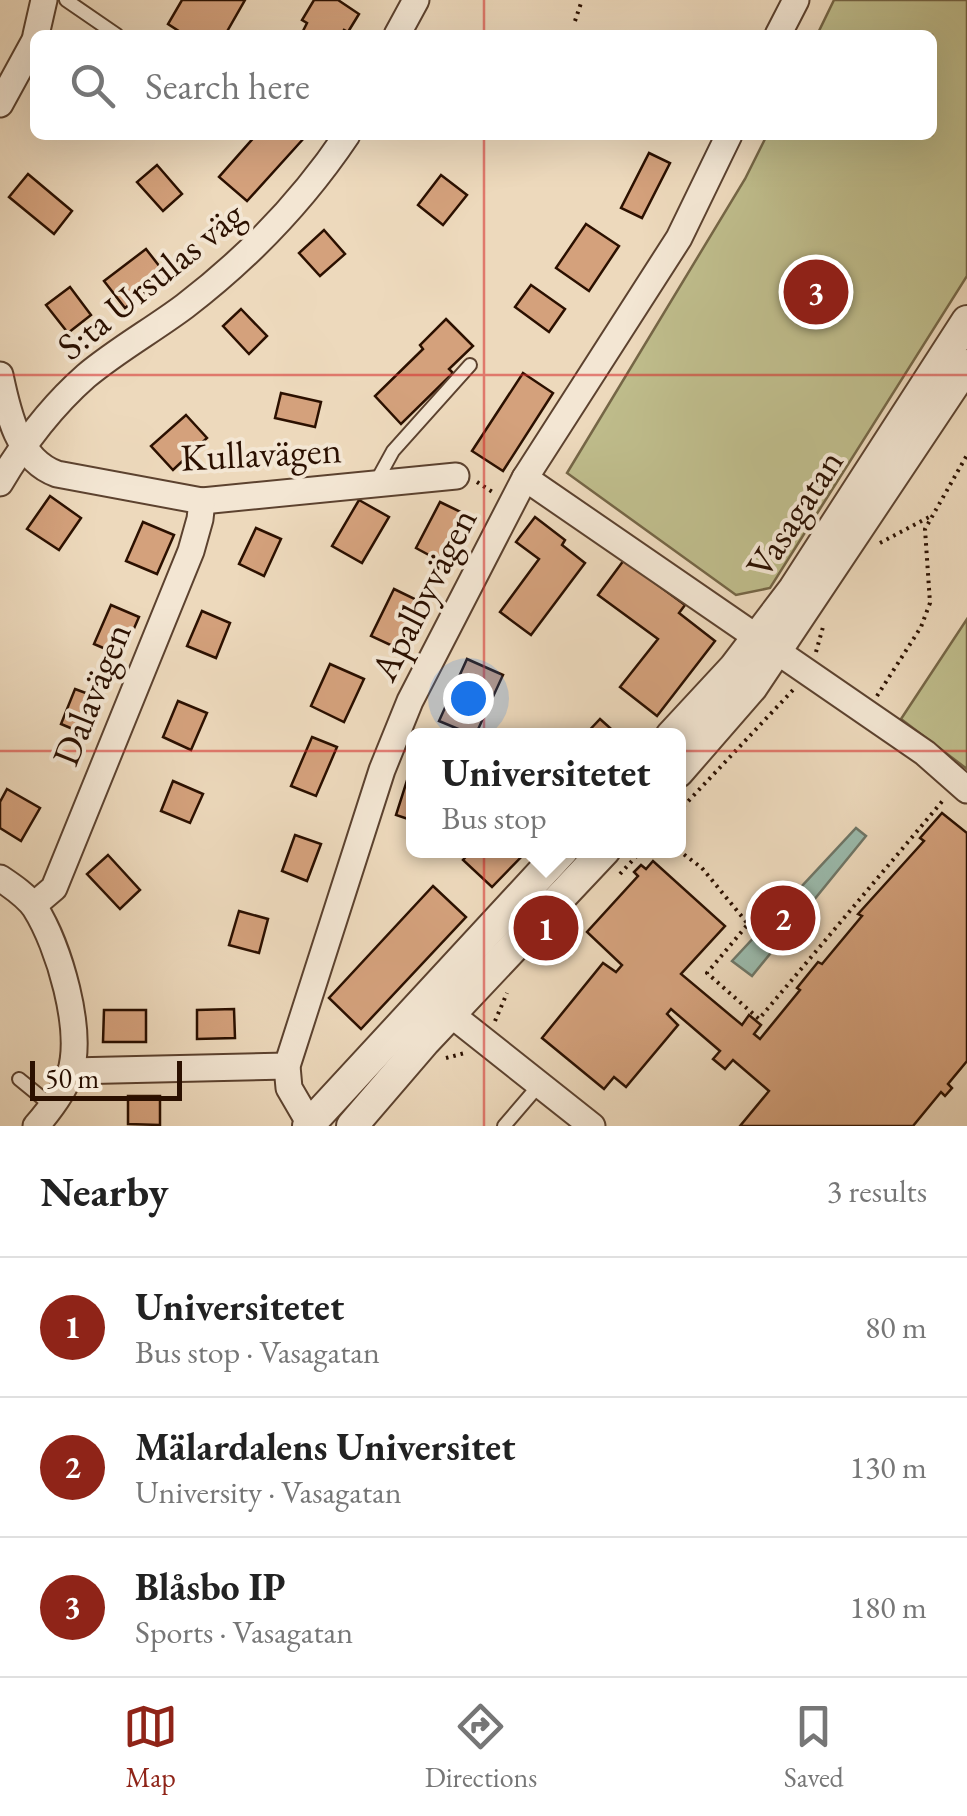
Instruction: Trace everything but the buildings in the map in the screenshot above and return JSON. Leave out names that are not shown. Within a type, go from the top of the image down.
[{"type":"street","points":[[38,30],[44,0]]},
{"type":"street","points":[[400,30],[416,0]]},
{"type":"street","points":[[781,30],[796,0]]},
{"type":"street","points":[[0,104],[30,48]]},
{"type":"street","name":"S:ta Ursulas väg","points":[[0,482],[21,446],[86,377],[185,306],[286,216],[318,179],[344,140]]},
{"type":"street","name":"Apalbyvägen","points":[[287,1066],[410,701],[525,478],[679,238],[727,140]]},
{"type":"street","name":"Vasagatan","points":[[686,763],[720,727],[794,589],[967,321]]},
{"type":"street","name":"Vasagatan","points":[[678,728],[734,668],[766,646],[967,365]]},
{"type":"street","points":[[0,375],[21,446]]},
{"type":"street","name":"Kullavägen","points":[[21,446],[40,468],[57,474],[202,502],[456,476]]},
{"type":"street","points":[[525,478],[924,753],[963,786]]},
{"type":"street","name":"Dalavägen","points":[[34,906],[54,888],[191,551],[202,502]]},
{"type":"street","points":[[352,1126],[438,1004],[557,858]]},
{"type":"street","points":[[71,1071],[287,1066],[289,1088],[309,1125],[438,1004],[611,864]]},
{"type":"street","points":[[0,878],[34,906],[59,961],[67,994],[71,1071],[44,1116]]},
{"type":"street","points":[[438,1004],[592,1126]]},
{"type":"lane","points":[[66,0],[109,30]]},
{"type":"lane","points":[[375,484],[393,451],[470,365]]},
{"type":"lane","points":[[18,1078],[44,1116]]},
{"type":"lane","points":[[504,1126],[540,1084]]},
{"type":"path","points":[[576,20],[582,0]]},
{"type":"path","points":[[867,713],[930,604],[924,529],[967,456]]},
{"type":"path","points":[[456,476],[470,478],[511,503]]},
{"type":"path","points":[[868,553],[929,517]]},
{"type":"path","points":[[686,804],[792,692],[820,643],[824,621]]},
{"type":"path","points":[[686,856],[702,868],[748,924],[707,973],[759,1020],[963,786]]},
{"type":"path","points":[[440,1064],[448,1056],[468,1052],[495,1021],[514,984]]},
{"type":"shaded area","points":[[834,0],[967,0],[967,276],[770,588],[736,595],[567,473],[745,179],[764,140],[937,140],[937,30],[819,30]]},
{"type":"shaded area","points":[[967,619],[967,769],[901,719]]},
{"type":"shaded area","points":[[856,828],[866,836],[752,976],[732,961]]},
{"type":"place","name":"Blåsbo IP","points":[[816,292]]},
{"type":"place","name":"Mälardalens Universitet","points":[[783,918]]},
{"type":"place","name":"Universitetet","points":[[546,928]]}]
